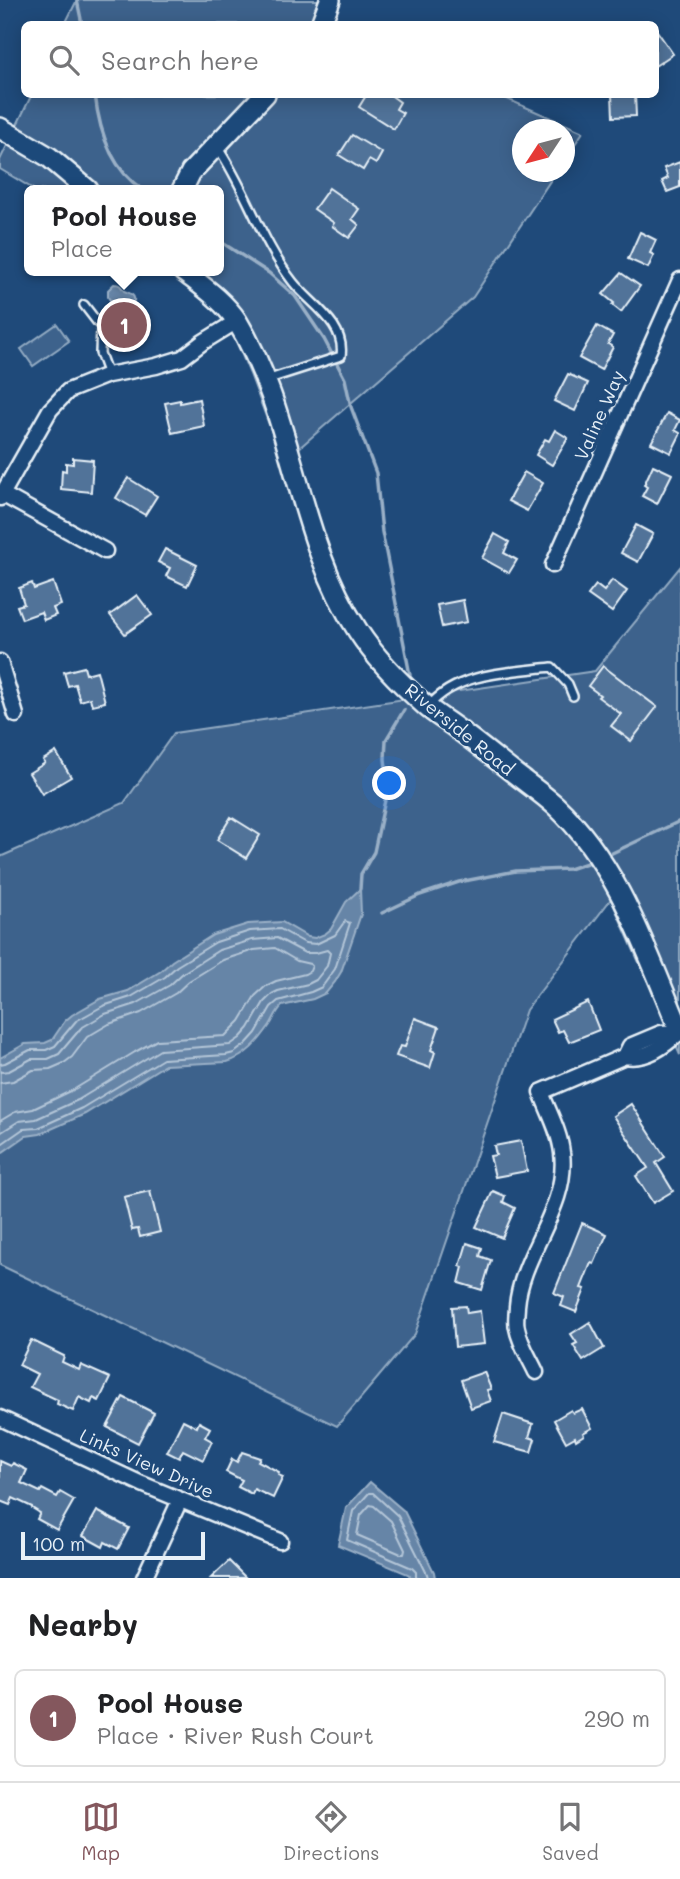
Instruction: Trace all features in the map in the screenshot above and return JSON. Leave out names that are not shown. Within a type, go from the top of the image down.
[{"type":"street","points":[[322,21],[330,0]]},
{"type":"street","points":[[184,185],[191,172],[261,98]]},
{"type":"street","points":[[0,128],[49,157],[82,185]]},
{"type":"street","name":"Riverside Road","points":[[189,276],[225,305],[237,321],[266,380],[310,522],[333,585],[358,632],[388,669],[428,708],[555,805],[573,824],[605,866],[638,931],[680,1032]]},
{"type":"street","name":"Valine Way","points":[[553,565],[680,280]]},
{"type":"street","points":[[105,551],[1,495],[50,410],[68,391],[108,375],[182,358],[237,321]]},
{"type":"street","points":[[0,662],[16,715]]},
{"type":"street","points":[[536,1372],[520,1341],[516,1324],[518,1297],[523,1274],[561,1184],[562,1153],[541,1092],[625,1056],[630,1046],[661,1033],[680,1032]]},
{"type":"street","name":"Links View Drive","points":[[0,1418],[180,1500],[280,1541]]},
{"type":"street","points":[[144,1578],[180,1500]]},
{"type":"lane","points":[[216,145],[275,258],[299,290],[325,314],[336,329],[342,347],[341,356],[266,380]]},
{"type":"lane","points":[[84,305],[101,327],[100,353],[108,375]]},
{"type":"lane","points":[[428,708],[437,696],[470,681],[495,674],[552,667],[568,684],[573,696]]},
{"type":"shaded area","points":[[77,0],[324,0],[320,16],[332,21],[66,21]]},
{"type":"shaded area","points":[[30,98],[505,98],[553,119],[512,119],[512,182],[549,182],[473,297],[283,462],[221,305],[184,276],[224,276],[224,185],[27,185],[0,169],[0,160]]},
{"type":"shaded area","points":[[575,129],[583,132],[575,144]]},
{"type":"shaded area","points":[[57,324],[69,341],[33,366],[21,349]]},
{"type":"shaded area","points":[[680,567],[680,1055],[611,899],[526,1010],[415,1334],[337,1426],[0,1265],[0,857],[124,803],[174,733],[595,671]]},
{"type":"water","points":[[114,284],[134,296],[128,311],[123,310],[119,300],[110,300],[108,297],[108,290]]},
{"type":"water","points":[[360,889],[361,914],[335,982],[326,993],[313,999],[282,1006],[252,1048],[227,1062],[165,1065],[85,1114],[40,1134],[26,1136],[0,1154],[0,1058],[25,1044],[52,1040],[72,1015],[100,999],[128,991],[213,935],[248,924],[282,922],[308,937],[315,938],[325,934],[331,929],[346,902]]},
{"type":"water","points":[[370,1482],[404,1511],[435,1578],[412,1578],[338,1545],[346,1508]]},
{"type":"building","points":[[659,34],[673,54],[659,63]]},
{"type":"building","points":[[365,98],[394,98],[400,102],[396,109],[403,113],[394,129],[359,107]]},
{"type":"building","points":[[612,98],[635,98],[636,116],[613,117]]},
{"type":"building","points":[[352,135],[382,153],[376,164],[369,160],[363,170],[339,155]]},
{"type":"building","points":[[680,162],[680,187],[667,192],[662,181],[668,178],[664,168]]},
{"type":"building","points":[[329,188],[359,209],[352,219],[359,225],[349,238],[314,209]]},
{"type":"building","points":[[640,232],[656,240],[650,253],[654,255],[648,268],[628,259]]},
{"type":"building","points":[[621,273],[640,286],[621,312],[603,294]]},
{"type":"building","points":[[123,312],[137,324],[125,338],[111,326]]},
{"type":"building","points":[[597,326],[613,335],[608,344],[613,347],[601,370],[579,358]]},
{"type":"building","points":[[568,374],[588,383],[575,411],[554,401]]},
{"type":"building","points":[[199,399],[204,426],[172,433],[165,403]]},
{"type":"building","points":[[667,413],[680,420],[675,430],[680,435],[671,453],[651,443]]},
{"type":"building","points":[[555,430],[568,438],[552,465],[536,455],[545,439],[549,441]]},
{"type":"building","points":[[73,458],[93,460],[91,492],[61,489],[62,470],[66,471],[66,463],[73,464]]},
{"type":"building","points":[[653,465],[672,474],[657,504],[642,496]]},
{"type":"building","points":[[524,472],[543,483],[527,511],[508,501]]},
{"type":"building","points":[[128,478],[157,496],[145,515],[116,498]]},
{"type":"building","points":[[636,525],[653,534],[638,562],[621,553]]},
{"type":"building","points":[[495,534],[509,542],[504,553],[517,560],[509,573],[482,558]]},
{"type":"building","points":[[165,549],[197,565],[187,586],[166,576],[170,568],[158,562]]},
{"type":"building","points":[[612,580],[627,591],[612,612],[588,595],[596,585],[604,591]]},
{"type":"building","points":[[53,582],[61,605],[53,608],[56,615],[44,620],[41,612],[22,619],[17,606],[24,604],[19,588],[32,583],[34,589]]},
{"type":"building","points":[[137,595],[152,615],[125,634],[110,615]]},
{"type":"building","points":[[463,600],[467,622],[442,627],[437,605]]},
{"type":"building","points":[[603,666],[657,707],[631,741],[611,726],[621,714],[588,686]]},
{"type":"building","points":[[84,667],[86,674],[97,671],[105,702],[92,705],[90,698],[80,701],[75,684],[68,686],[64,672]]},
{"type":"building","points":[[56,752],[71,777],[42,794],[29,773]]},
{"type":"building","points":[[231,817],[260,835],[246,858],[217,840]]},
{"type":"building","points":[[588,1002],[599,1030],[569,1042],[563,1030],[558,1032],[552,1019]]},
{"type":"building","points":[[415,1018],[439,1027],[431,1050],[435,1052],[430,1068],[396,1056],[400,1046],[405,1047]]},
{"type":"building","points":[[631,1104],[665,1157],[656,1163],[673,1191],[653,1203],[636,1176],[648,1168],[613,1116]]},
{"type":"building","points":[[521,1141],[527,1171],[495,1177],[490,1156],[496,1155],[494,1146]]},
{"type":"building","points":[[150,1191],[160,1232],[140,1237],[138,1229],[132,1230],[124,1197]]},
{"type":"building","points":[[493,1191],[505,1196],[503,1202],[515,1208],[502,1238],[476,1227]]},
{"type":"building","points":[[582,1223],[607,1234],[581,1288],[585,1289],[576,1312],[561,1306],[564,1297],[554,1293]]},
{"type":"building","points":[[467,1243],[482,1248],[480,1256],[491,1260],[482,1290],[459,1283],[463,1267],[460,1266]]},
{"type":"building","points":[[466,1306],[467,1313],[480,1311],[484,1344],[455,1347],[452,1307]]},
{"type":"building","points":[[590,1322],[604,1348],[583,1361],[573,1345],[577,1343],[571,1334]]},
{"type":"building","points":[[31,1340],[64,1356],[62,1362],[79,1370],[81,1365],[110,1378],[99,1401],[93,1398],[91,1403],[79,1397],[73,1411],[57,1404],[58,1400],[30,1387],[37,1374],[19,1365]]},
{"type":"building","points":[[484,1372],[491,1389],[487,1390],[491,1401],[471,1408],[461,1380]]},
{"type":"building","points":[[123,1397],[154,1413],[138,1443],[107,1427]]},
{"type":"building","points":[[582,1409],[592,1428],[576,1440],[575,1437],[566,1442],[554,1420],[571,1410],[573,1413]]},
{"type":"building","points":[[503,1414],[533,1424],[529,1437],[535,1439],[531,1452],[494,1442]]},
{"type":"building","points":[[183,1420],[197,1427],[199,1422],[210,1428],[205,1437],[212,1441],[203,1460],[183,1450],[179,1458],[167,1452]]},
{"type":"building","points":[[242,1452],[260,1458],[258,1461],[283,1477],[273,1498],[254,1489],[252,1494],[238,1487],[242,1480],[226,1472],[232,1459],[237,1462]]},
{"type":"building","points":[[0,1461],[11,1466],[13,1463],[27,1470],[21,1483],[57,1497],[60,1492],[74,1500],[57,1530],[37,1519],[40,1513],[32,1507],[13,1498],[10,1505],[0,1501]]},
{"type":"building","points":[[97,1511],[129,1528],[118,1549],[105,1542],[103,1547],[83,1536]]},
{"type":"building","points":[[229,1561],[246,1578],[211,1578]]},
{"type":"waterway","points":[[77,0],[81,21]]},
{"type":"waterway","points":[[96,98],[108,148],[123,171],[137,185]]},
{"type":"waterway","points":[[224,244],[269,273],[295,296],[324,339],[345,379],[351,407],[376,473],[382,532],[410,675]]},
{"type":"waterway","points":[[360,889],[361,874],[374,852],[388,786],[386,740],[404,710]]},
{"type":"waterway","points":[[610,854],[680,821]]},
{"type":"waterway","points":[[382,913],[420,895],[459,882],[516,871],[569,869],[593,861]]},
{"type":"place","name":"Pool House","points":[[124,325]]}]
